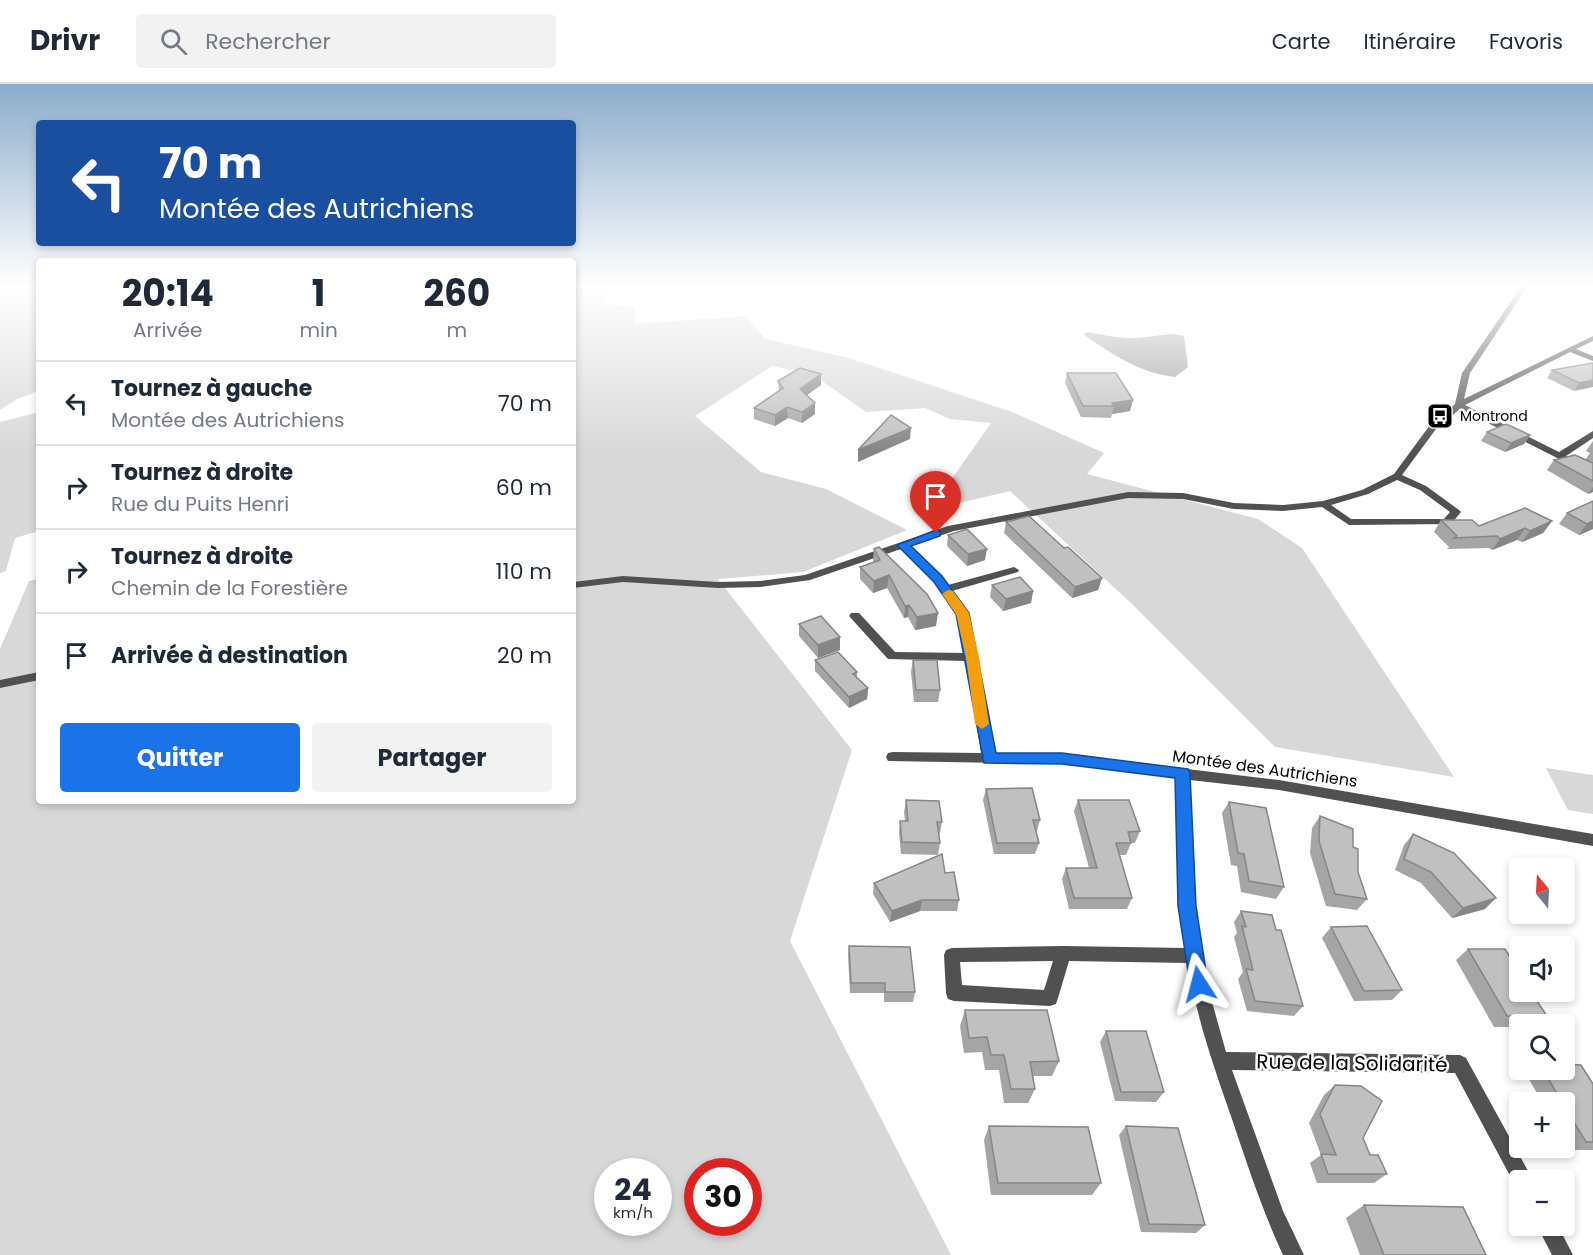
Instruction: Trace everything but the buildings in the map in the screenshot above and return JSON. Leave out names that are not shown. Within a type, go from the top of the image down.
[{"type":"street","points":[[1459,405],[1466,373],[1487,342]]},
{"type":"street","points":[[576,585],[623,579],[718,585],[760,584],[806,578],[952,528],[1128,495],[1183,496],[1234,506],[1283,508],[1324,504],[1365,492],[1397,476],[1433,427],[1459,405],[1585,342]]},
{"type":"street","points":[[1569,349],[1593,359]]},
{"type":"street","points":[[1459,405],[1593,473]]},
{"type":"street","points":[[1560,456],[1593,434]]},
{"type":"street","points":[[1324,504],[1349,522],[1447,522],[1456,512],[1423,488],[1397,476]]},
{"type":"street","points":[[903,545],[938,579],[963,613],[989,759]]},
{"type":"street","points":[[945,589],[1014,570]]},
{"type":"street","points":[[855,616],[892,656],[972,657]]},
{"type":"street","points":[[0,684],[36,677]]},
{"type":"street","name":"Montée des Autrichiens","points":[[893,757],[1062,759],[1183,773],[1279,785],[1593,840]]},
{"type":"street","points":[[1183,773],[1187,906],[1199,984],[1220,1061],[1275,1215],[1294,1255]]},
{"type":"street","points":[[1063,953],[1050,998],[954,993],[952,955],[1063,953],[1195,956]]},
{"type":"street","name":"Rue de la Solidarité","points":[[1220,1061],[1460,1064],[1518,1170]]},
{"type":"street","points":[[1553,1236],[1563,1255]]},
{"type":"shaded area","points":[[0,342],[36,342],[36,392],[17,399],[0,410]]},
{"type":"shaded area","points":[[576,342],[778,342],[849,358],[1012,412],[1104,453],[1087,474],[1258,519],[1302,548],[1454,777],[1275,747],[1132,604],[1010,491],[930,510],[991,423],[950,419],[925,408],[866,412],[812,374],[772,366],[695,416],[761,472],[826,489],[907,530],[803,572],[718,579],[852,750],[790,941],[951,1255],[0,1255],[0,649],[29,581],[36,580],[36,804],[576,804]]},
{"type":"shaded area","points":[[1095,342],[1185,342],[1188,367],[1175,377],[1162,375],[1138,367]]},
{"type":"shaded area","points":[[36,413],[36,532],[15,538],[6,571],[0,573],[0,422]]},
{"type":"shaded area","points":[[1546,768],[1593,775],[1593,814],[1568,810]]},
{"type":"slow traffic","points":[[948,594],[963,613],[982,724]]},
{"type":"place","name":"Montrond","points":[[1440,416]]},
{"type":"route","points":[[936,533],[903,545],[938,579],[963,613],[989,759],[1062,759],[1183,773],[1187,906],[1199,984]]}]
